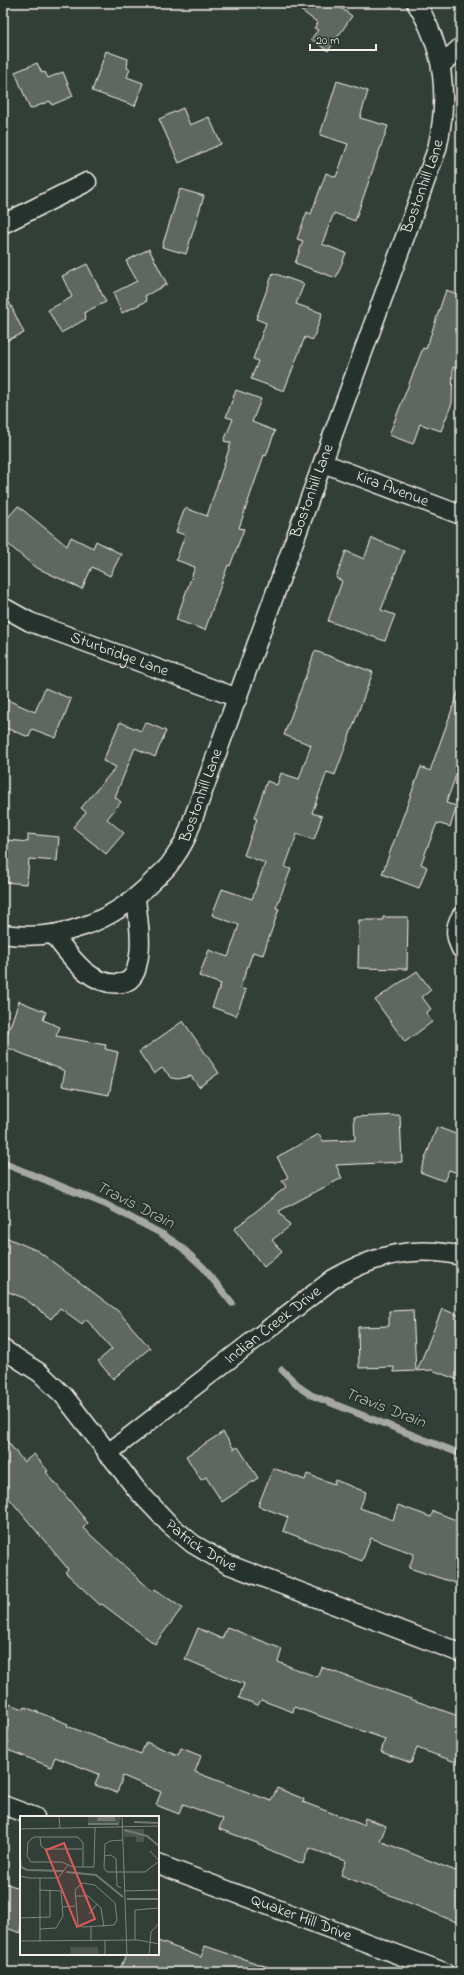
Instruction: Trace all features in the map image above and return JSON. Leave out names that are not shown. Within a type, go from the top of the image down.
[{"type":"street","name":"Bostonhill Lane","points":[[3,934],[16,936],[53,934],[98,922],[136,898],[171,863],[186,838],[437,149],[442,126],[444,102],[441,65],[429,27],[418,3]]},
{"type":"street","points":[[441,65],[461,47]]},
{"type":"street","points":[[3,224],[88,182]]},
{"type":"street","name":"Kira Avenue","points":[[323,463],[461,515]]},
{"type":"street","name":"Sturbridge Lane","points":[[3,607],[30,622],[238,698]]},
{"type":"street","points":[[53,934],[72,959],[94,978],[114,984],[126,983],[132,977],[137,967],[140,943],[136,898]]},
{"type":"street","points":[[461,916],[456,924],[455,936],[461,949]]},
{"type":"street","name":"Indian Creek Drive","points":[[107,1454],[333,1279],[360,1264],[386,1256],[414,1252],[445,1252],[461,1256]]},
{"type":"street","name":"Patrick Drive","points":[[3,1349],[40,1373],[64,1396],[80,1414],[107,1454],[137,1490],[170,1525],[193,1544],[227,1564],[461,1653]]},
{"type":"street","points":[[3,1805],[32,1816]]},
{"type":"street","name":"Quaker Hill Drive","points":[[159,1864],[444,1972]]},
{"type":"building","points":[[291,3],[334,3],[352,16],[328,51],[311,39],[318,30],[314,28],[318,23]]},
{"type":"building","points":[[106,51],[128,59],[127,68],[130,69],[127,77],[143,83],[135,106],[92,91]]},
{"type":"building","points":[[37,63],[42,73],[45,72],[48,78],[63,72],[73,96],[52,105],[50,101],[30,109],[15,72]]},
{"type":"building","points":[[337,81],[368,91],[360,118],[388,126],[355,221],[334,213],[322,244],[346,253],[336,278],[295,263],[303,241],[297,239],[307,212],[311,214],[326,173],[336,177],[348,144],[320,135]]},
{"type":"building","points":[[183,108],[190,125],[209,117],[221,144],[179,163],[159,119]]},
{"type":"building","points":[[180,189],[204,196],[186,254],[162,247]]},
{"type":"building","points":[[149,249],[167,284],[145,296],[147,301],[122,313],[113,293],[137,281],[126,261]]},
{"type":"building","points":[[87,264],[106,302],[85,312],[86,319],[61,333],[48,310],[72,297],[62,276]]},
{"type":"building","points":[[273,273],[304,284],[296,304],[322,313],[313,340],[305,337],[284,391],[251,379],[258,361],[253,359],[266,323],[256,319]]},
{"type":"building","points":[[3,289],[24,333],[3,342]]},
{"type":"building","points":[[446,290],[461,295],[461,370],[453,367],[452,403],[441,431],[420,424],[413,444],[389,435],[423,348],[426,349]]},
{"type":"building","points":[[236,390],[261,399],[252,422],[275,431],[266,456],[264,455],[239,528],[244,529],[230,566],[228,565],[205,630],[176,620],[195,567],[176,560],[185,535],[176,532],[185,508],[207,516],[231,443],[224,441],[233,419],[226,417]]},
{"type":"building","points":[[18,506],[67,546],[71,537],[93,548],[96,541],[121,554],[110,576],[92,567],[82,589],[35,567],[3,540],[3,523]]},
{"type":"building","points":[[372,538],[404,551],[381,610],[395,615],[385,641],[328,621],[342,581],[336,578],[346,551],[364,559]]},
{"type":"building","points":[[315,651],[373,672],[335,775],[327,772],[312,813],[322,816],[314,840],[297,834],[285,867],[291,869],[276,908],[279,909],[263,955],[253,952],[240,988],[246,990],[236,1016],[212,1007],[221,984],[199,976],[209,950],[228,957],[239,925],[212,915],[222,889],[252,899],[265,863],[244,855],[257,819],[254,818],[267,781],[277,785],[281,773],[299,779],[311,745],[284,735]]},
{"type":"building","points":[[45,688],[71,699],[56,738],[32,729],[29,737],[3,727],[3,698],[35,712]]},
{"type":"building","points":[[459,690],[461,690],[461,762],[446,803],[457,806],[450,827],[437,823],[421,864],[427,867],[419,888],[382,874],[421,767],[430,771]]},
{"type":"building","points":[[120,722],[141,731],[145,722],[166,731],[155,757],[135,748],[115,797],[121,802],[107,819],[124,833],[106,854],[73,827],[86,812],[81,808],[116,767],[103,761]]},
{"type":"building","points":[[28,834],[59,837],[57,861],[29,859],[27,884],[3,882],[7,840],[28,842]]},
{"type":"building","points":[[383,917],[408,917],[407,969],[358,968],[359,920],[383,920]]},
{"type":"building","points":[[417,971],[431,990],[422,997],[431,1009],[426,1013],[432,1022],[405,1042],[375,1000]]},
{"type":"building","points":[[19,1001],[46,1012],[43,1020],[60,1027],[56,1036],[106,1045],[105,1049],[118,1052],[109,1095],[62,1086],[65,1071],[3,1046]]},
{"type":"building","points":[[183,1021],[219,1073],[199,1087],[191,1076],[178,1079],[172,1078],[162,1068],[154,1074],[139,1052]]},
{"type":"building","points":[[400,1115],[402,1162],[336,1165],[342,1178],[279,1211],[290,1226],[272,1240],[282,1252],[264,1267],[234,1229],[286,1187],[282,1181],[288,1177],[277,1157],[319,1134],[323,1141],[355,1140],[354,1117]]},
{"type":"building","points":[[437,1127],[461,1136],[461,1174],[449,1170],[444,1181],[420,1172]]},
{"type":"building","points":[[3,1236],[38,1251],[118,1311],[150,1348],[113,1379],[98,1361],[112,1349],[86,1319],[82,1324],[60,1308],[51,1319],[24,1298],[3,1290]]},
{"type":"building","points":[[442,1309],[461,1316],[461,1381],[432,1370],[417,1371]]},
{"type":"building","points":[[413,1310],[416,1371],[394,1372],[394,1367],[359,1368],[358,1327],[389,1326],[389,1311]]},
{"type":"building","points":[[223,1432],[234,1449],[238,1447],[258,1478],[222,1502],[206,1477],[201,1480],[186,1456]]},
{"type":"building","points":[[3,1436],[24,1462],[34,1454],[48,1471],[46,1472],[88,1523],[83,1528],[153,1592],[155,1589],[182,1608],[155,1644],[102,1604],[100,1605],[65,1572],[68,1569],[3,1491]]},
{"type":"building","points":[[273,1468],[305,1480],[307,1474],[334,1484],[335,1480],[366,1492],[360,1508],[393,1520],[398,1505],[431,1517],[433,1511],[461,1522],[461,1585],[409,1568],[414,1554],[371,1538],[362,1561],[283,1531],[288,1517],[258,1506]]},
{"type":"building","points":[[227,1627],[282,1649],[278,1662],[317,1677],[321,1667],[461,1717],[461,1764],[417,1748],[411,1763],[381,1752],[385,1739],[294,1707],[293,1712],[261,1700],[258,1705],[239,1698],[244,1684],[185,1659],[198,1628],[222,1639]]},
{"type":"building","points":[[3,1702],[24,1709],[25,1707],[68,1724],[67,1726],[141,1754],[146,1742],[178,1755],[181,1748],[201,1756],[195,1772],[271,1801],[277,1788],[304,1799],[303,1802],[363,1825],[365,1818],[386,1826],[380,1841],[461,1873],[461,1924],[341,1875],[346,1861],[309,1848],[303,1864],[265,1848],[265,1846],[219,1829],[223,1819],[183,1804],[179,1814],[156,1805],[161,1792],[123,1776],[117,1793],[95,1785],[99,1774],[55,1757],[51,1767],[3,1748]]},
{"type":"building","points":[[3,1882],[20,1889],[20,1933],[3,1927]]},
{"type":"building","points":[[159,1941],[201,1957],[205,1946],[274,1969],[273,1972],[119,1972],[126,1955],[159,1955]]},
{"type":"waterway","name":"Travis Drain","points":[[3,1163],[105,1204],[162,1234],[180,1246],[203,1267],[232,1303]]},
{"type":"waterway","name":"Travis Drain","points":[[282,1370],[302,1389],[311,1395],[461,1454]]}]
